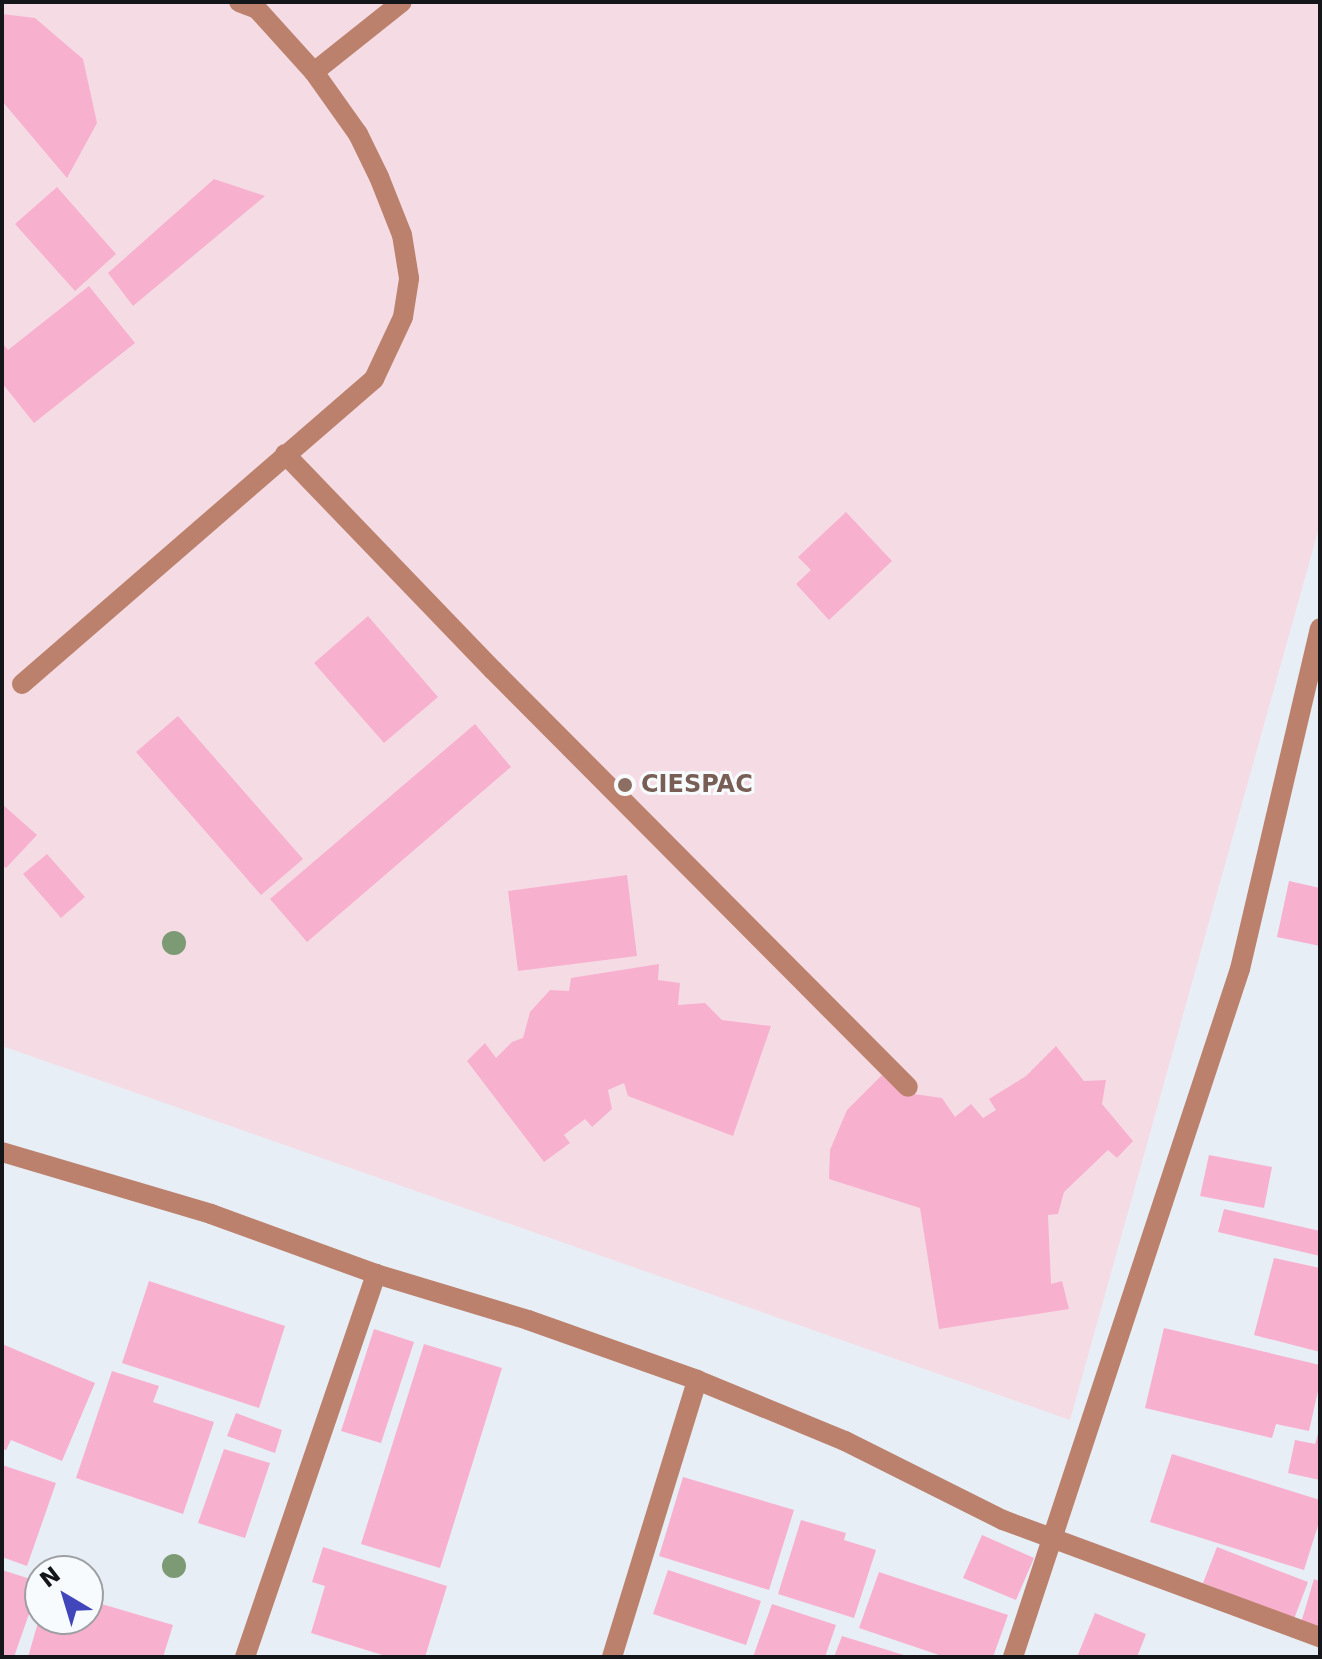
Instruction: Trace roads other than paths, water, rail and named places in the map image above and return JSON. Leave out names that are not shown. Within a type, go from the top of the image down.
[{"type":"street","points":[[22,684],[374,379],[403,317],[409,278],[402,235],[358,134],[314,72],[257,9],[239,2]]},
{"type":"street","points":[[314,72],[402,2]]},
{"type":"street","points":[[285,454],[493,670],[908,1087]]},
{"type":"street","points":[[1013,1657],[1240,969],[1320,628]]},
{"type":"street","points":[[2,1152],[211,1214],[376,1274],[528,1320],[697,1380],[845,1441],[1003,1520],[1320,1637]]},
{"type":"street","points":[[245,1657],[376,1274]]},
{"type":"street","points":[[612,1657],[697,1380]]},
{"type":"place","name":"CIESPAC","points":[[625,785]]}]
